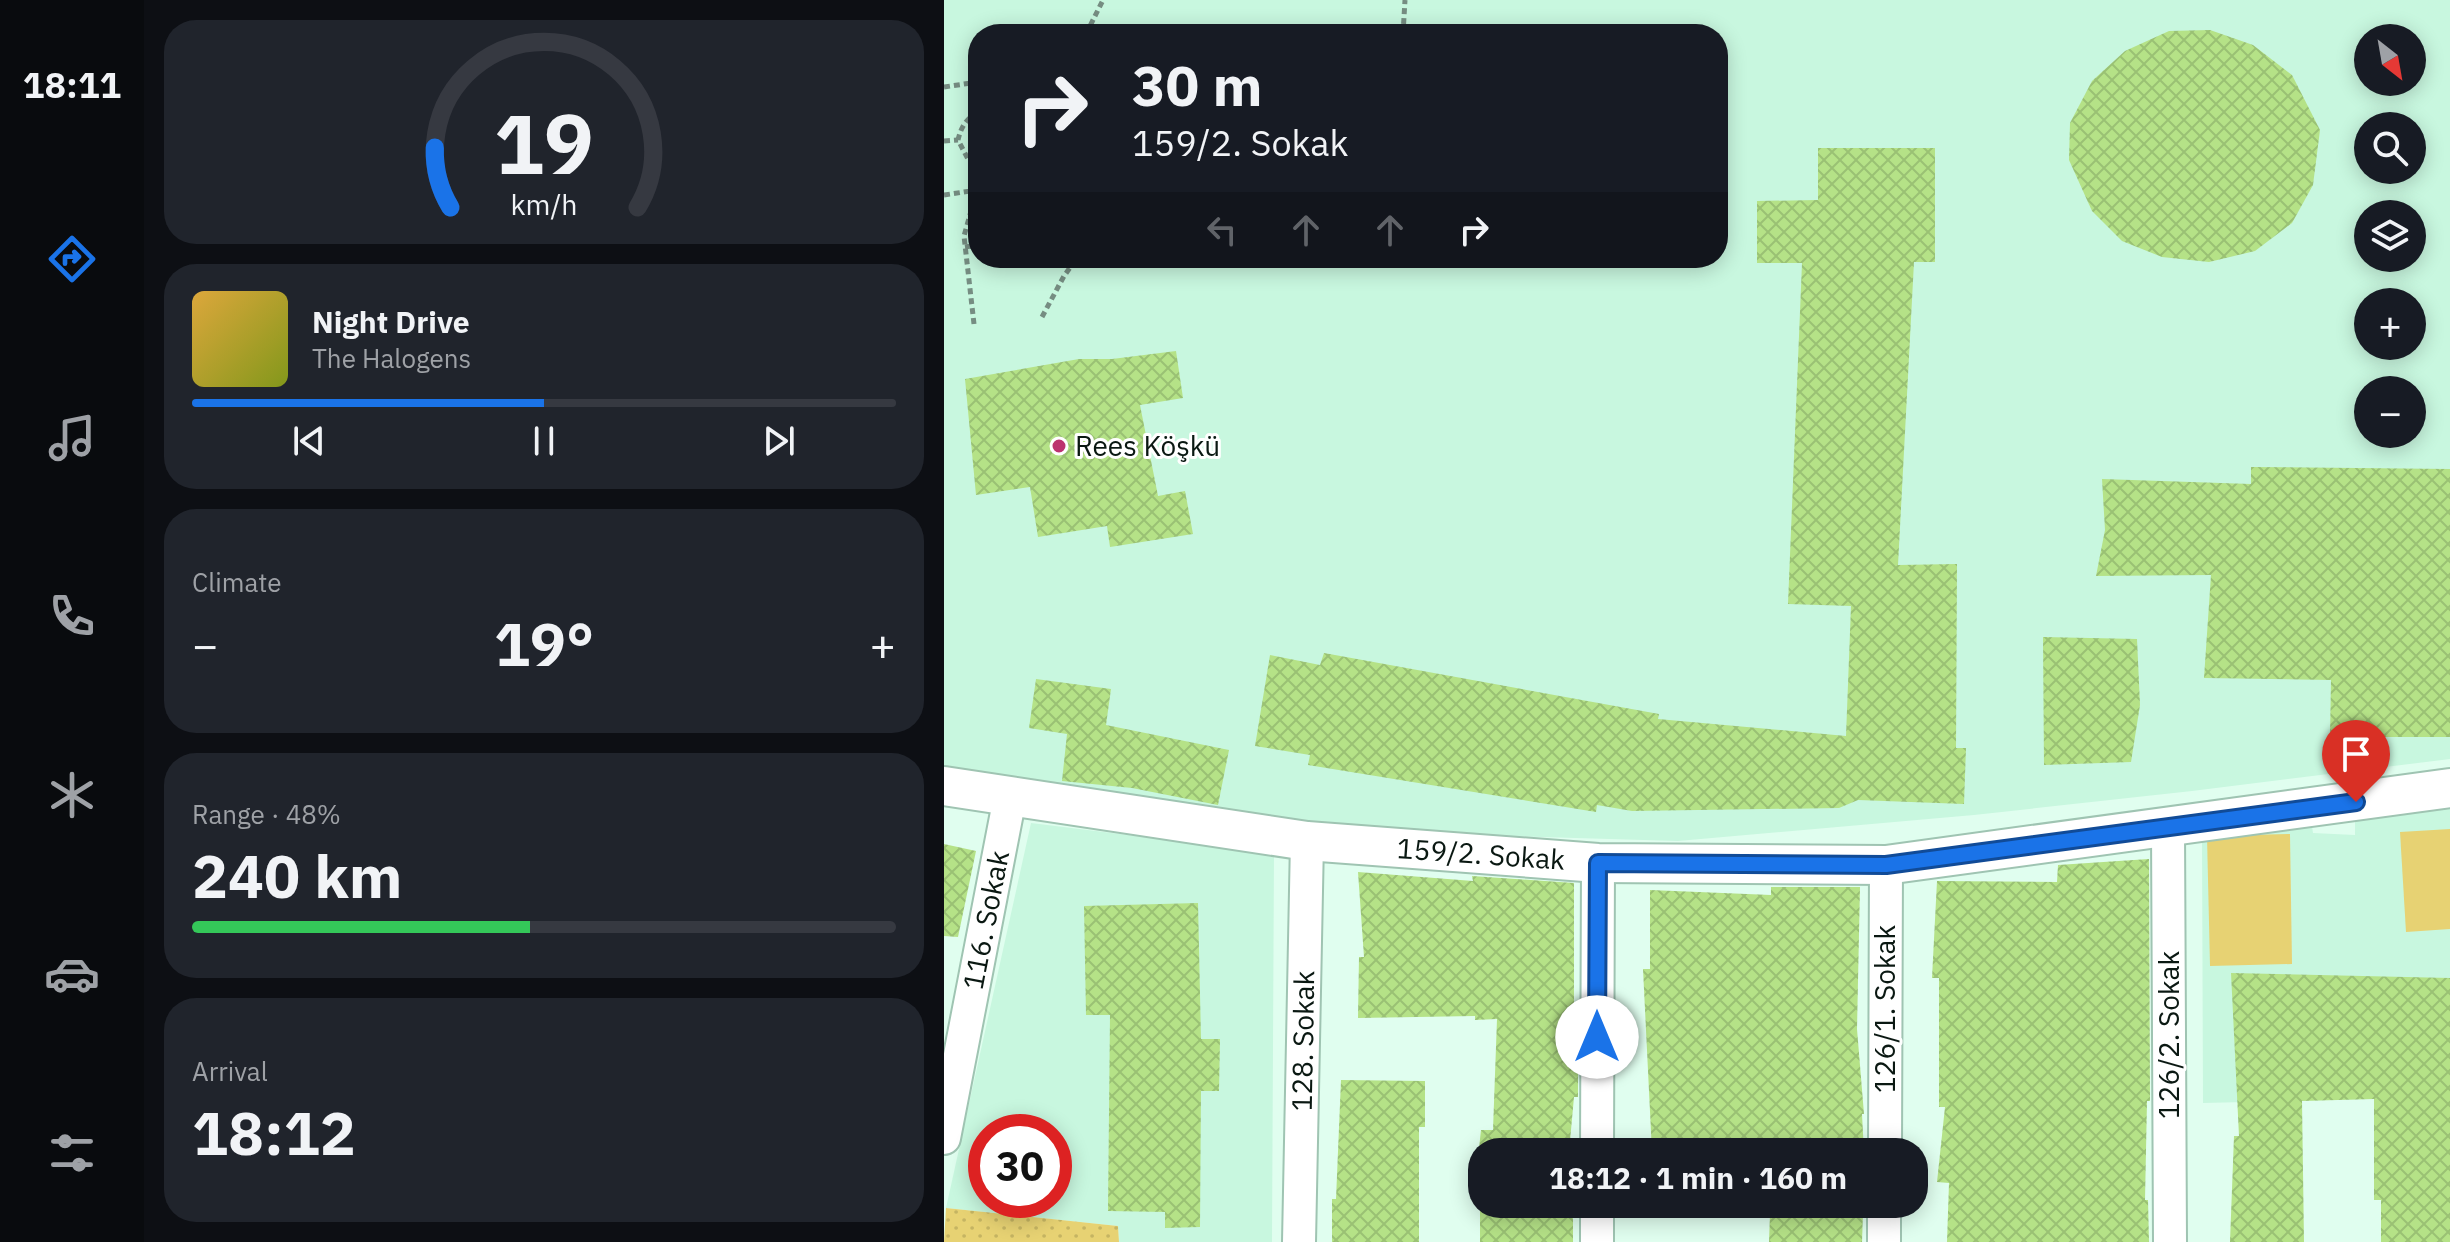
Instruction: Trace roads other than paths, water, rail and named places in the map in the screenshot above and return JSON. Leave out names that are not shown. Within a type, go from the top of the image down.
[{"type":"street","name":"159/2. Sokak","points":[[944,786],[1307,841],[1598,863],[1886,865],[2168,829],[2450,788]]},
{"type":"street","name":"116. Sokak","points":[[944,1138],[1010,797]]},
{"type":"street","name":"126/2. Sokak","points":[[2168,829],[2170,1242]]},
{"type":"street","name":"128. Sokak","points":[[1299,1242],[1307,841]]},
{"type":"street","points":[[1597,1138],[1598,863]]},
{"type":"street","name":"126/1. Sokak","points":[[1885,1138],[1886,865]]},
{"type":"street","points":[[1597,1218],[1597,1242]]},
{"type":"street","points":[[1884,1218],[1884,1242]]},
{"type":"place","name":"Rees Köşkü","points":[[1059,446]]}]
